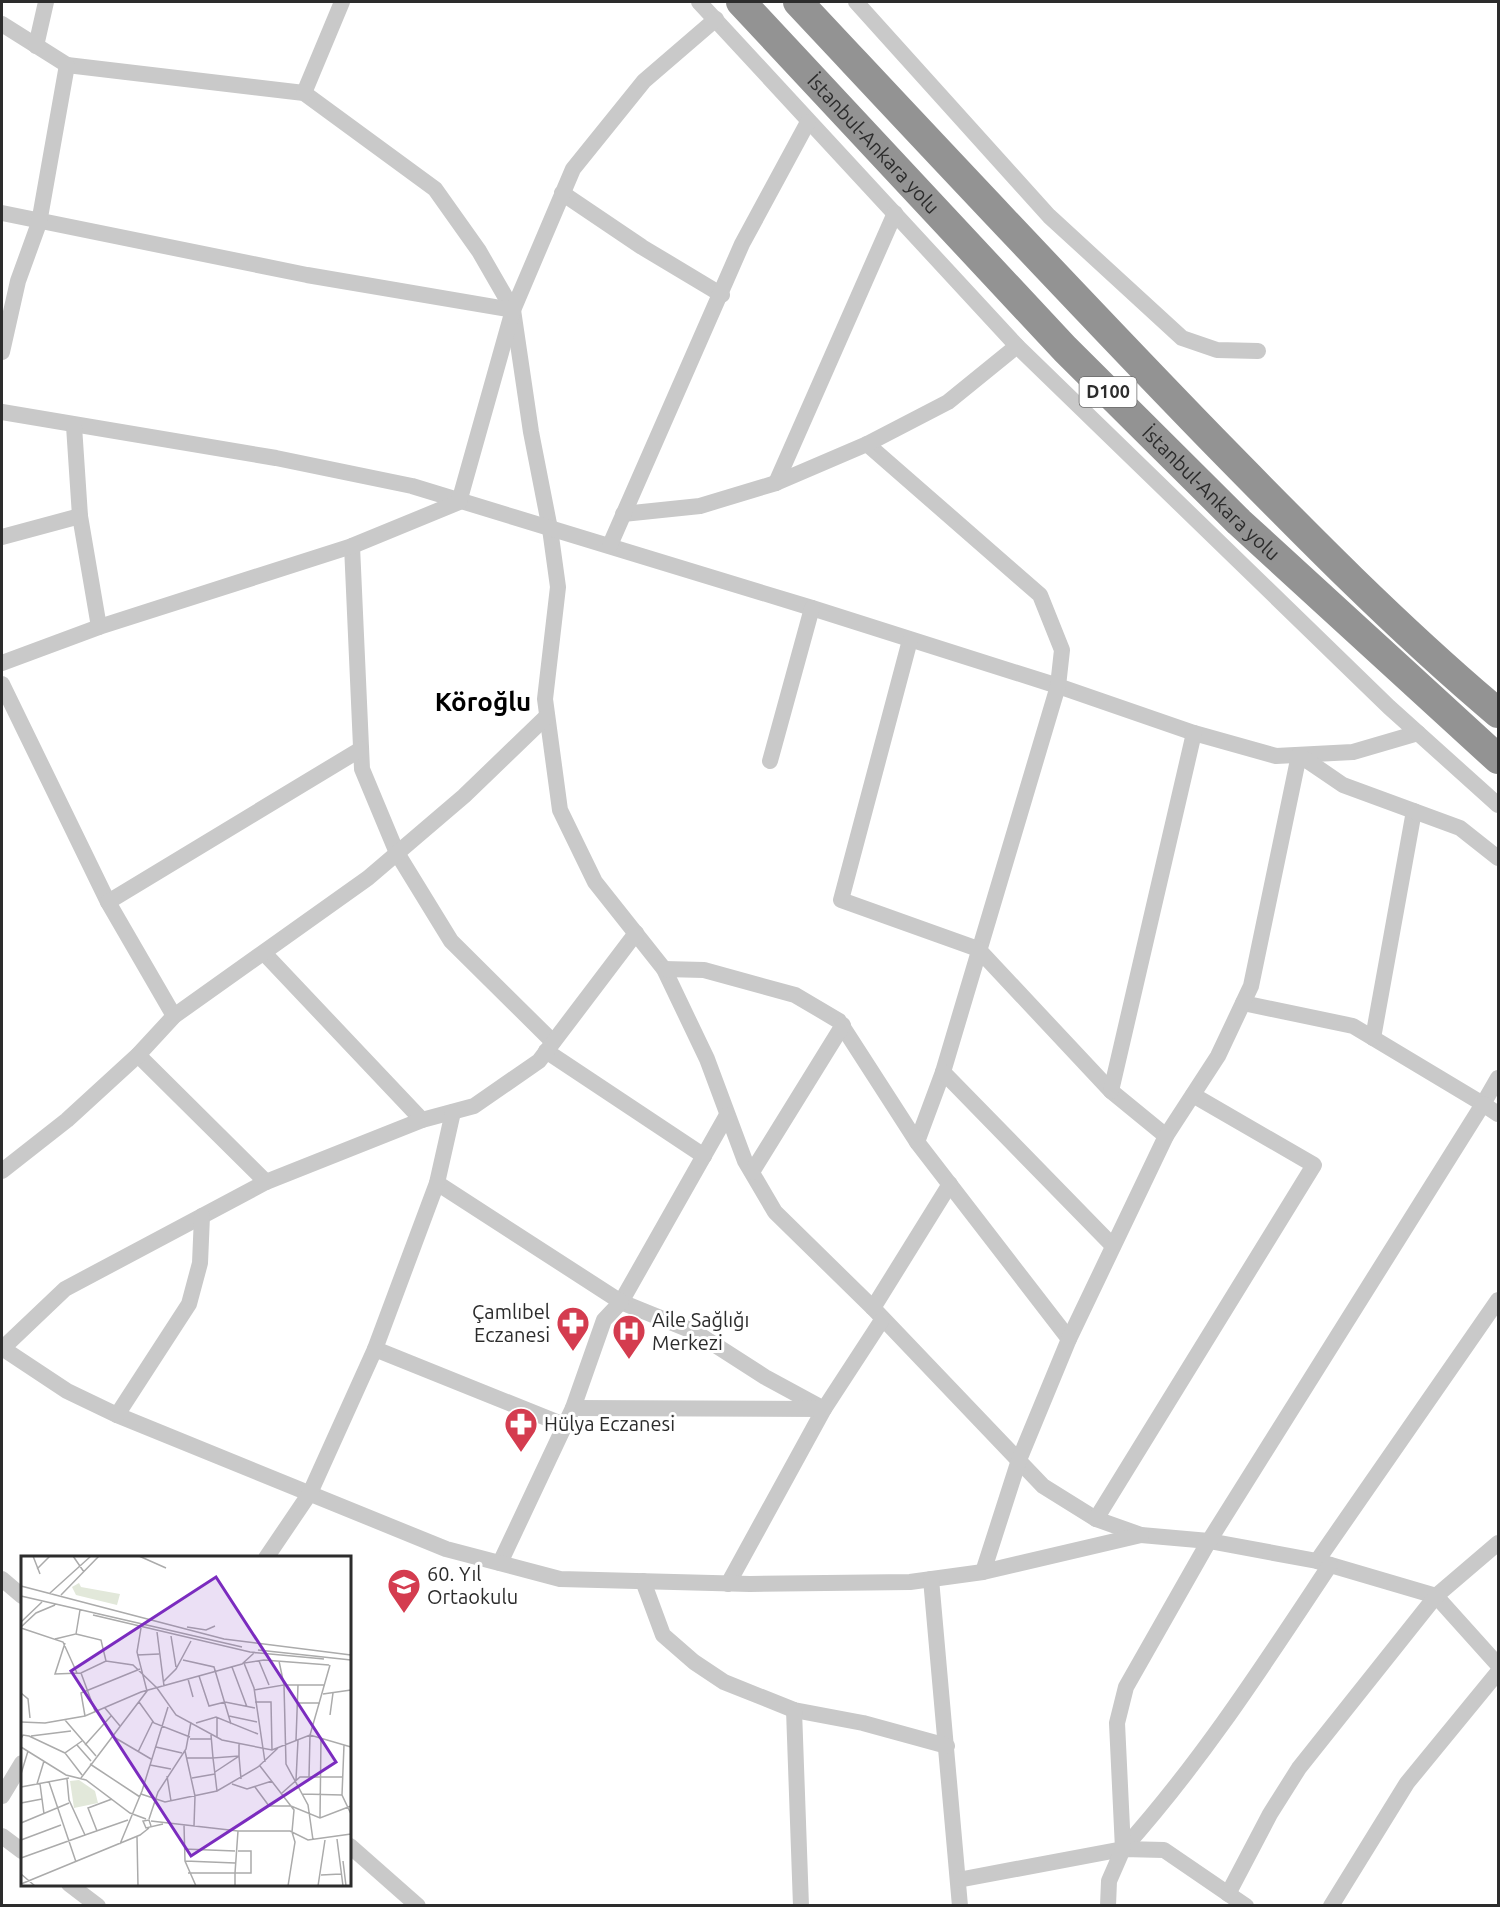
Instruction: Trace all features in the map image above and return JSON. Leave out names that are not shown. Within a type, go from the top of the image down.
[{"type":"highway","name":"İstanbul-Ankara yolu","points":[[741,2],[1065,349],[1239,522],[1498,759]]},
{"type":"highway","name":"İstanbul-Ankara yolu","points":[[798,2],[1095,319],[1258,485],[1449,671],[1498,713]]},
{"type":"street","points":[[36,46],[46,2]]},
{"type":"street","points":[[304,93],[342,2]]},
{"type":"street","points":[[699,2],[1017,346],[1418,733],[1498,805]]},
{"type":"street","points":[[856,2],[1049,216],[1182,338],[1217,350],[1258,351]]},
{"type":"street","points":[[459,502],[513,310],[573,169],[644,81],[716,19]]},
{"type":"street","points":[[2,24],[67,65],[304,93],[435,189],[479,251],[513,310],[531,432],[550,530],[558,587],[545,699],[560,810],[595,882],[664,969],[708,1059],[727,1115],[752,1172],[775,1212],[1043,1486],[1096,1520],[1141,1535],[1209,1541],[1324,1563],[1437,1596],[1498,1665]]},
{"type":"street","points":[[2,352],[18,281],[39,223],[67,65]]},
{"type":"street","points":[[610,545],[722,295],[742,244],[808,122]]},
{"type":"street","points":[[562,193],[642,247],[722,295]]},
{"type":"street","points":[[2,213],[39,223],[308,275],[513,310]]},
{"type":"street","points":[[776,483],[895,213]]},
{"type":"street","points":[[623,514],[700,506],[776,483],[867,444],[948,402],[1017,346]]},
{"type":"street","points":[[2,412],[74,426],[276,458],[412,486],[550,530],[610,545],[812,608],[1058,686],[1194,733],[1276,756],[1353,752],[1418,733]]},
{"type":"street","points":[[74,426],[80,516],[99,627]]},
{"type":"street","points":[[867,444],[1040,595],[1062,650],[1058,686],[943,1072],[917,1142]]},
{"type":"street","points":[[2,663],[99,627],[352,546],[459,502]]},
{"type":"street","points":[[2,537],[80,516]]},
{"type":"street","points":[[352,546],[362,769],[397,853],[451,941],[549,1047],[704,1156]]},
{"type":"street","points":[[770,761],[812,608]]},
{"type":"street","points":[[910,640],[841,900],[978,949],[1111,1091],[1166,1136]]},
{"type":"street","points":[[2,684],[108,902],[174,1016]]},
{"type":"street","points":[[2,1171],[67,1120],[138,1055],[174,1016],[368,878],[464,796],[547,716]]},
{"type":"street","points":[[1111,1091],[1194,733]]},
{"type":"street","points":[[108,902],[361,749]]},
{"type":"street","points":[[1299,755],[1343,785],[1460,828],[1498,858]]},
{"type":"street","points":[[983,1572],[1019,1460],[1069,1339],[1166,1136],[1218,1056],[1251,986],[1299,755]]},
{"type":"street","points":[[1373,1038],[1414,811]]},
{"type":"street","points":[[636,933],[539,1061],[474,1106],[422,1120],[266,1182],[65,1289],[2,1349],[67,1391],[117,1415],[446,1550],[560,1578],[728,1584],[910,1582],[983,1572],[1141,1535]]},
{"type":"street","points":[[264,953],[422,1120]]},
{"type":"street","points":[[664,969],[704,970],[795,995],[840,1021],[917,1142],[1069,1339]]},
{"type":"street","points":[[1243,1003],[1353,1026],[1498,1114]]},
{"type":"street","points":[[752,1172],[843,1025]]},
{"type":"street","points":[[138,1055],[266,1182]]},
{"type":"street","points":[[943,1072],[1113,1245]]},
{"type":"street","points":[[1123,1849],[1117,1723],[1126,1687],[1209,1541],[1498,1078]]},
{"type":"street","points":[[1096,1520],[1314,1166],[1193,1095]]},
{"type":"street","points":[[267,1556],[310,1493],[375,1349],[436,1183],[453,1112]]},
{"type":"street","points":[[500,1563],[573,1407],[604,1320],[621,1302],[727,1115]]},
{"type":"street","points":[[436,1183],[621,1302],[695,1332],[765,1377],[824,1409]]},
{"type":"street","points":[[728,1584],[950,1184]]},
{"type":"street","points":[[117,1415],[189,1304],[200,1263],[202,1216]]},
{"type":"street","points":[[1108,1905],[1109,1881],[1123,1849],[1169,1798],[1227,1721],[1324,1563],[1498,1301]]},
{"type":"street","points":[[375,1349],[564,1425]]},
{"type":"street","points":[[573,1407],[824,1409]]},
{"type":"street","points":[[1228,1894],[1270,1814],[1299,1768],[1437,1596],[1498,1544]]},
{"type":"street","points":[[931,1579],[960,1905]]},
{"type":"street","points":[[2,1580],[21,1595]]},
{"type":"street","points":[[643,1581],[663,1635],[724,1682],[794,1710],[864,1723],[947,1746]]},
{"type":"street","points":[[1331,1905],[1407,1783],[1498,1672]]},
{"type":"street","points":[[794,1710],[801,1905]]},
{"type":"street","points":[[2,1796],[21,1765]]},
{"type":"street","points":[[2,1836],[21,1850]]},
{"type":"street","points":[[351,1847],[418,1905]]},
{"type":"street","points":[[958,1880],[1123,1849],[1164,1850],[1246,1905]]},
{"type":"street","points":[[72,1886],[98,1905]]},
{"type":"place","name":"Çamlıbel Eczanesi","points":[[573,1352]]},
{"type":"place","name":"Aile Sağlığı Merkezi","points":[[629,1360]]},
{"type":"place","name":"Hülya Eczanesi","points":[[521,1453]]},
{"type":"place","name":"60. Yıl Ortaokulu","points":[[404,1614]]},
{"type":"district","name":"Köroğlu","points":[[483,702]]}]
